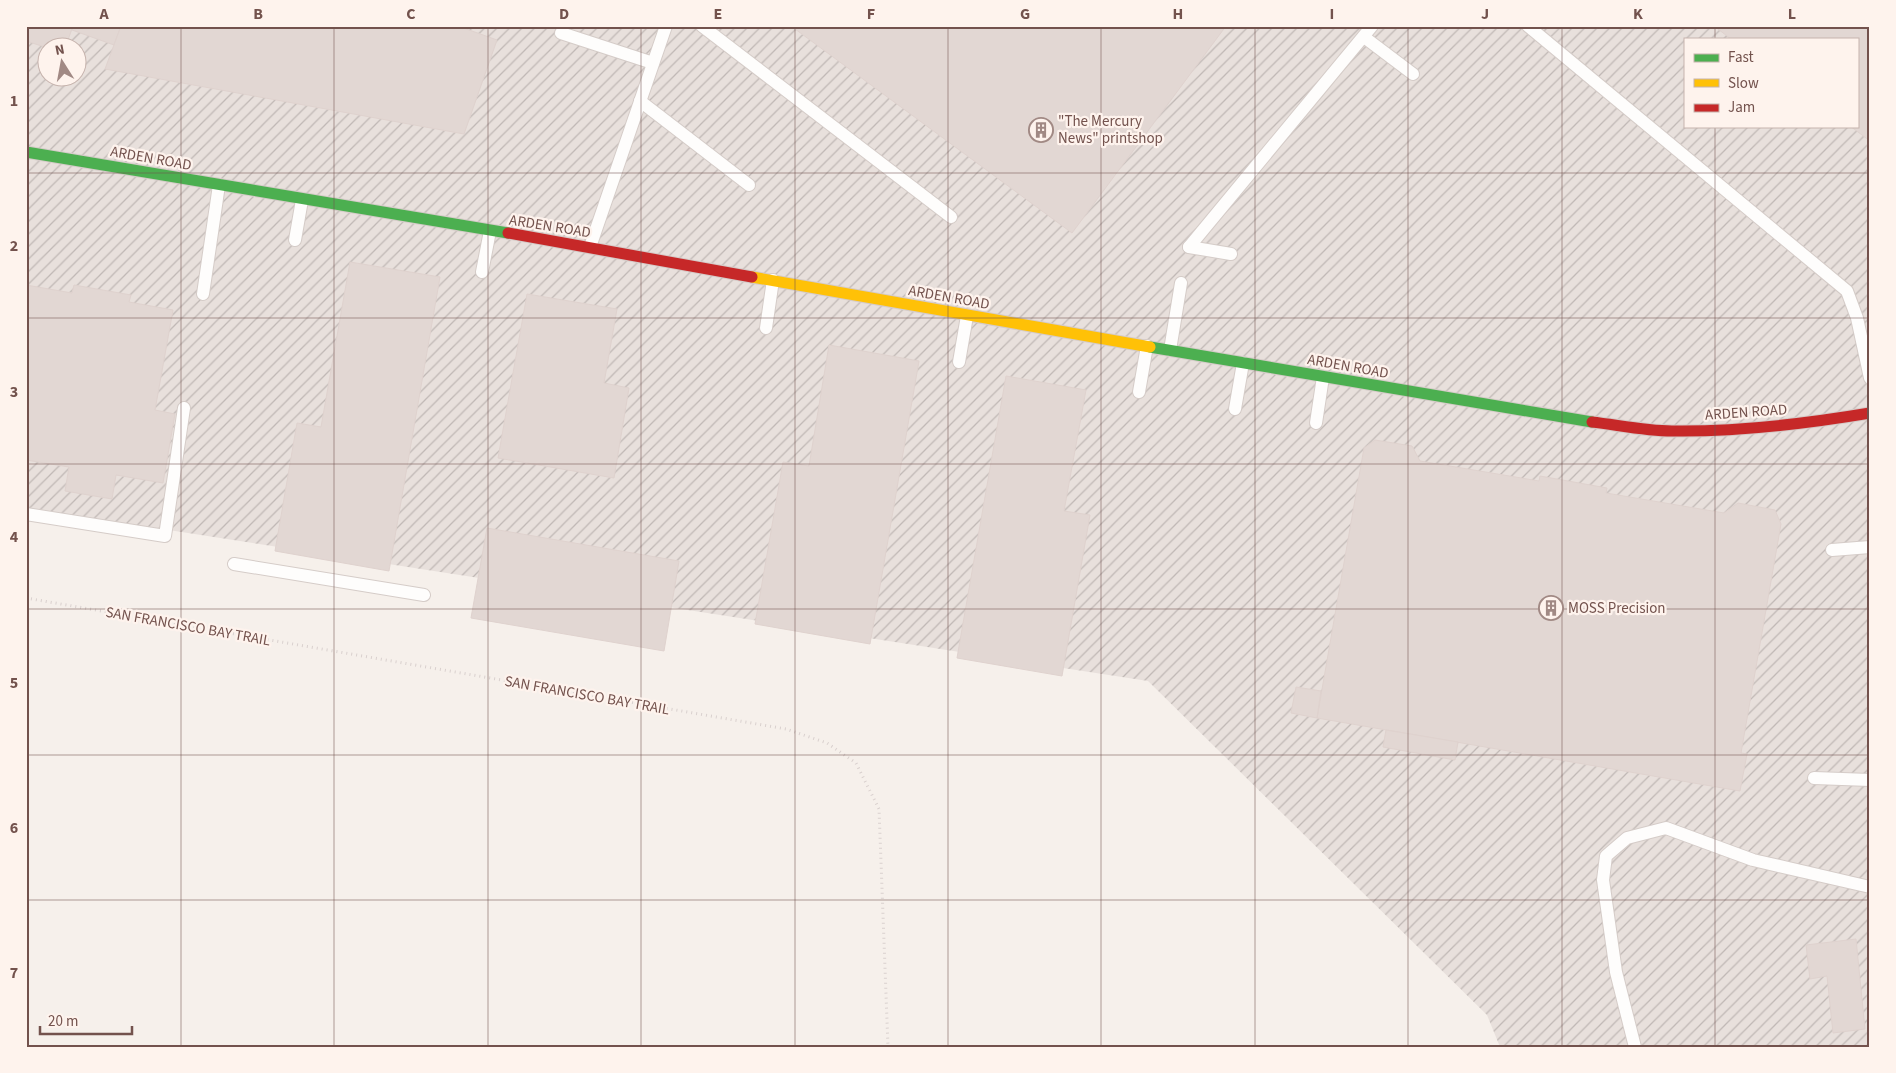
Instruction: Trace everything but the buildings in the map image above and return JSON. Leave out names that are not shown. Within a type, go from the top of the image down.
[{"type":"street","name":"ARDEN ROAD","points":[[26,152],[590,247],[966,316],[1590,422],[1670,430],[1745,428],[1808,422],[1870,413]]},
{"type":"lane","points":[[590,247],[666,26]]},
{"type":"lane","points":[[702,26],[950,217]]},
{"type":"lane","points":[[1231,254],[1189,247],[1372,26]]},
{"type":"lane","points":[[1528,26],[1847,291],[1857,318],[1870,378]]},
{"type":"lane","points":[[560,33],[653,63]]},
{"type":"lane","points":[[1364,36],[1413,74]]},
{"type":"lane","points":[[640,101],[749,185]]},
{"type":"lane","points":[[202,294],[219,185]]},
{"type":"lane","points":[[295,240],[302,200]]},
{"type":"lane","points":[[482,272],[490,231]]},
{"type":"lane","points":[[766,328],[773,280]]},
{"type":"lane","points":[[1170,350],[1181,283]]},
{"type":"lane","points":[[959,362],[966,316]]},
{"type":"lane","points":[[1139,392],[1147,346]]},
{"type":"lane","points":[[1234,409],[1243,363]]},
{"type":"lane","points":[[1316,424],[1324,377]]},
{"type":"lane","points":[[26,514],[165,536],[184,408]]},
{"type":"lane","points":[[1832,550],[1870,547]]},
{"type":"lane","points":[[234,564],[424,595]]},
{"type":"lane","points":[[1814,778],[1870,780]]},
{"type":"lane","points":[[1635,1047],[1616,972],[1603,880],[1606,856],[1626,838],[1666,828],[1753,860],[1870,887]]},
{"type":"path","name":"SAN FRANCISCO BAY TRAIL","points":[[26,598],[786,729],[826,743],[856,763],[878,809],[888,1047]]},
{"type":"shaded area","points":[[26,26],[1870,26],[1870,1047],[1500,1047],[1487,1015],[1148,681],[26,508]]},
{"type":"traffic: fast","points":[[26,152],[508,233]]},
{"type":"traffic: fast","points":[[1150,347],[1592,422]]},
{"type":"traffic: slow","points":[[752,277],[1150,347]]},
{"type":"traffic: jam","points":[[508,233],[752,277]]},
{"type":"traffic: jam","points":[[1592,422],[1652,430],[1697,431],[1820,421],[1870,413]]},
{"type":"place","name":"\"The Mercury News\" printshop","points":[[1041,130]]},
{"type":"place","name":"MOSS Precision","points":[[1551,608]]}]
